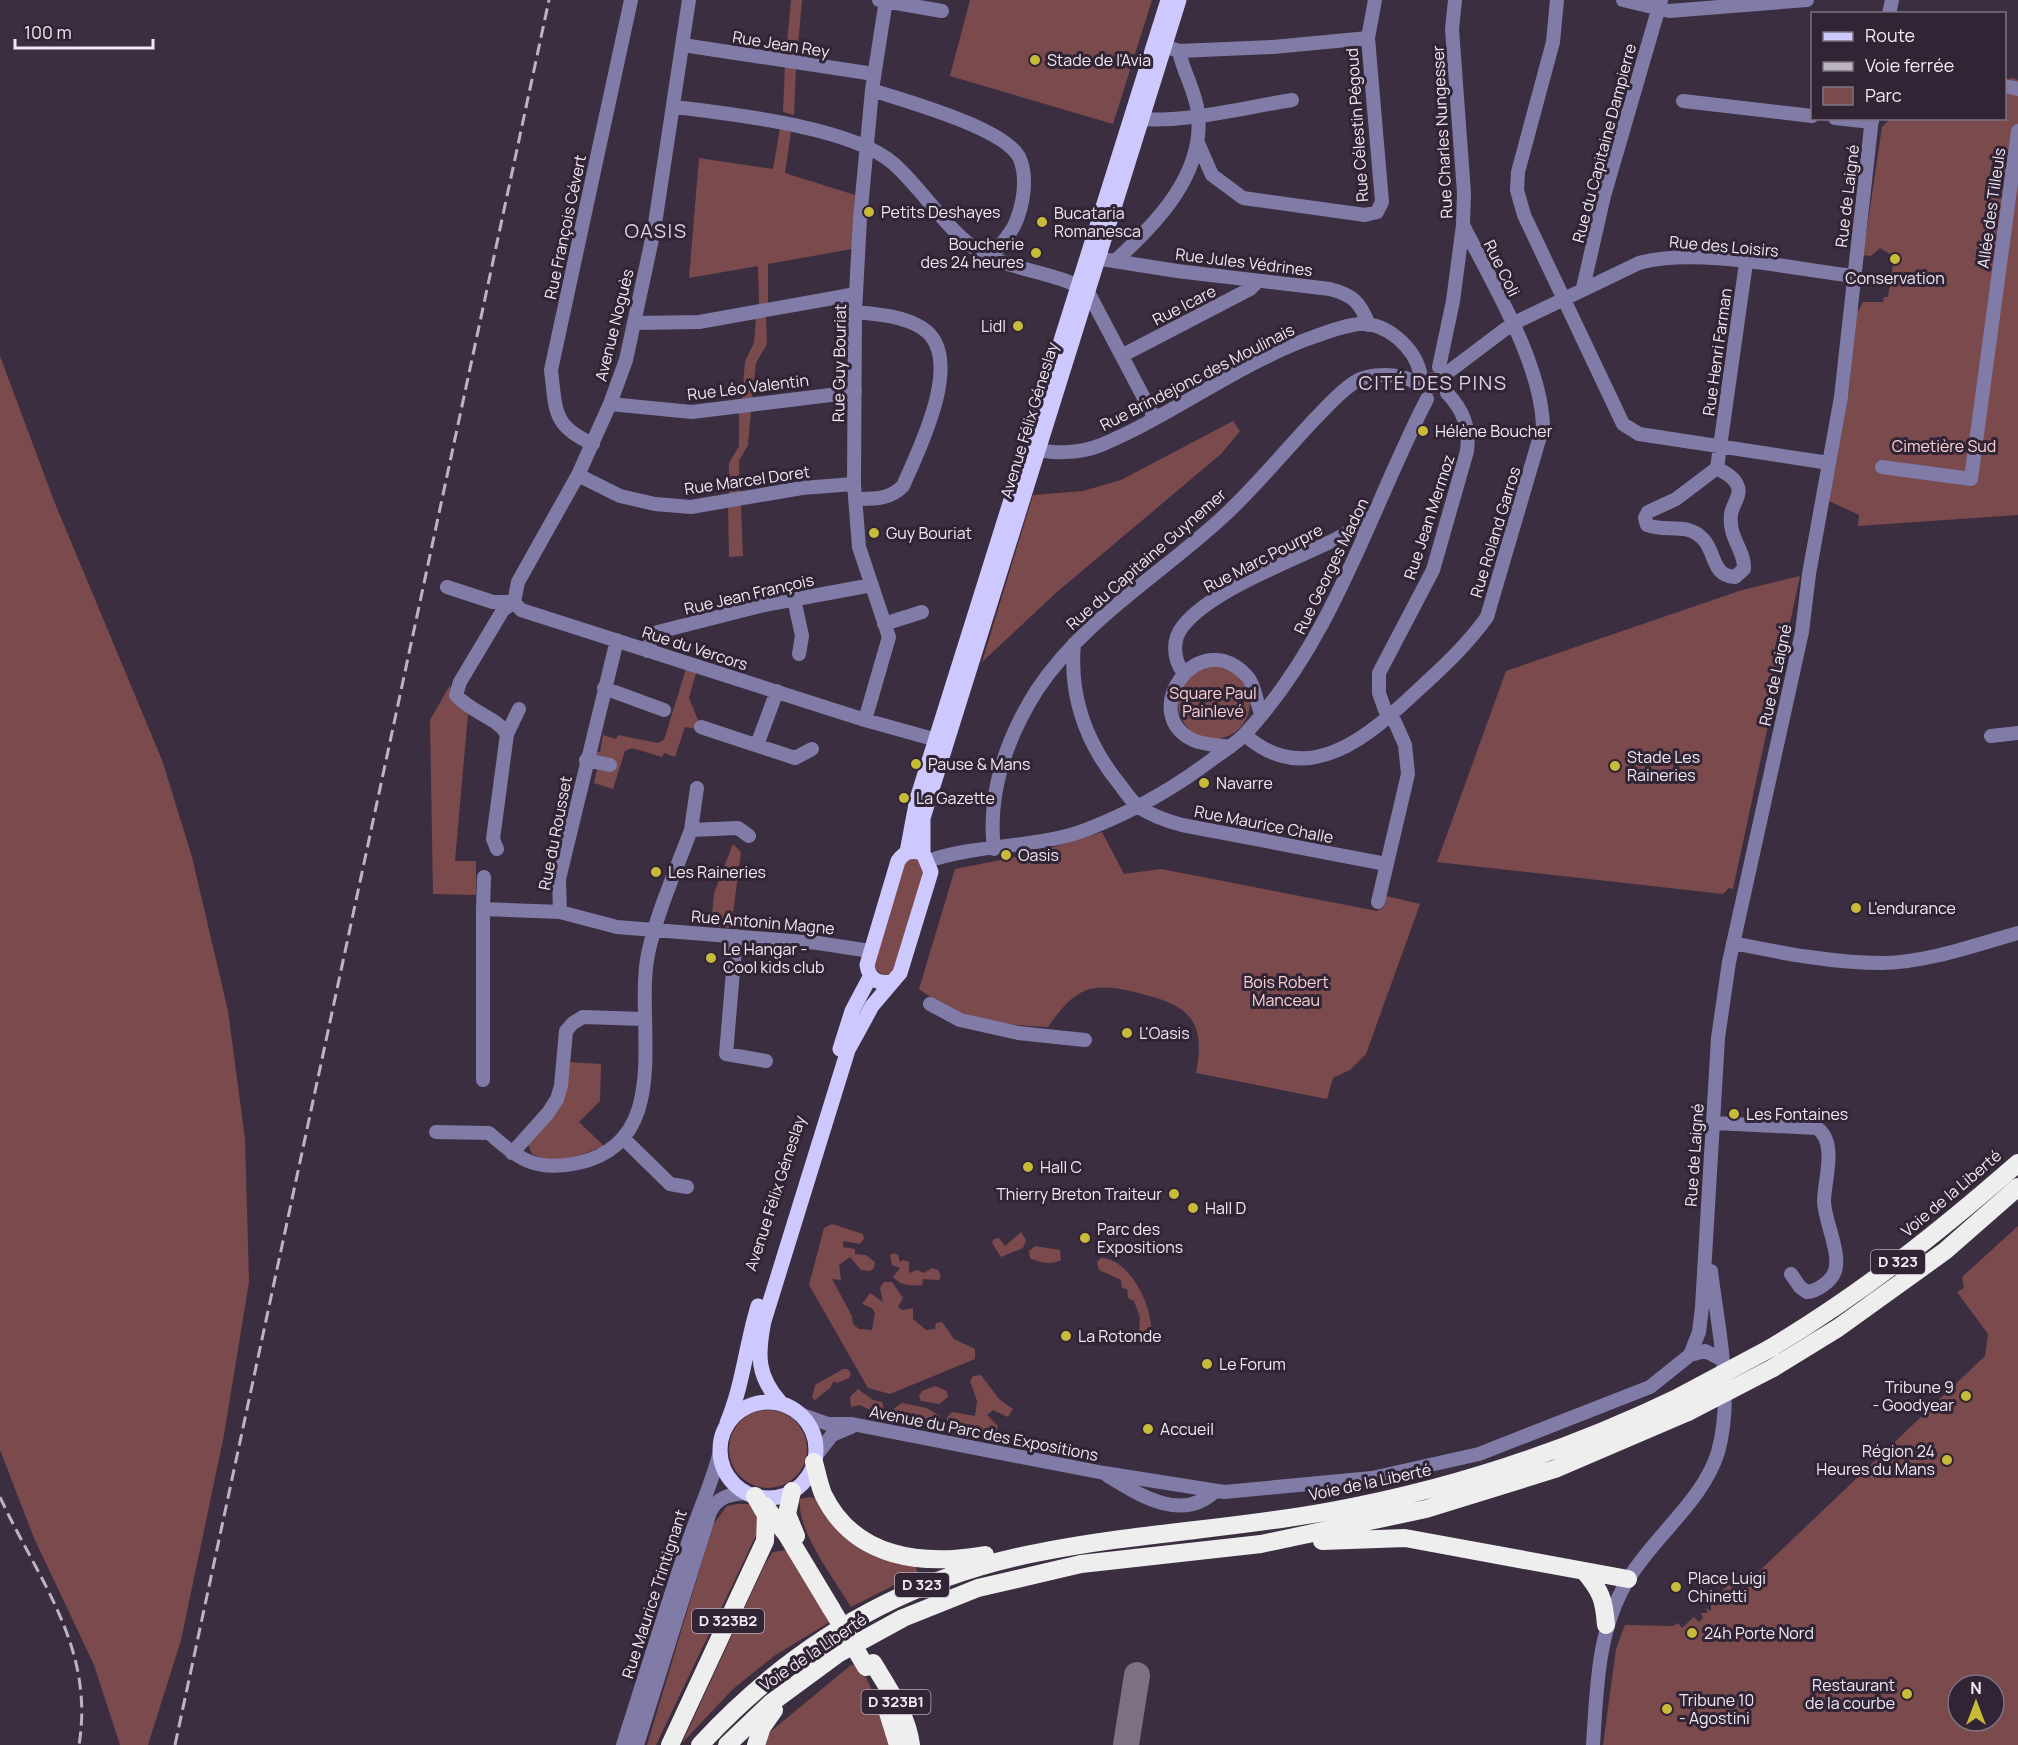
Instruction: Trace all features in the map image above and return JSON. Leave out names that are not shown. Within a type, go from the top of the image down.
[{"type":"highway","name":"Voie de la Liberté","points":[[727,1745],[759,1713],[839,1653],[884,1627],[929,1606],[978,1588],[1082,1564],[1261,1544],[1379,1520],[1480,1494],[1580,1459],[1684,1405],[1832,1311],[1928,1240],[2018,1163]]},
{"type":"highway","name":"Voie de la Liberté","points":[[700,1745],[749,1695],[810,1648],[873,1609],[917,1587],[957,1573],[1036,1553],[1292,1518],[1371,1503],[1444,1485],[1684,1405],[1773,1368],[1838,1328],[1945,1251],[2018,1187]]},
{"type":"highway","points":[[815,1460],[824,1494],[851,1529],[875,1546],[912,1559],[949,1560],[1079,1539],[1137,1538]]},
{"type":"highway","points":[[792,1491],[787,1506],[789,1522],[869,1665],[888,1709],[898,1745]]},
{"type":"highway","points":[[751,1495],[767,1508],[834,1606]]},
{"type":"highway","name":"D 323B2","points":[[670,1745],[765,1541],[766,1515],[751,1495]]},
{"type":"highway","points":[[1261,1544],[1405,1538],[1628,1579]]},
{"type":"highway","points":[[1584,1571],[1600,1590],[1605,1603],[1606,1625]]},
{"type":"highway","name":"D 323B1","points":[[869,1665],[898,1705],[911,1745]]},
{"type":"highway","points":[[756,1745],[762,1727],[799,1682]]},
{"type":"main road","name":"Avenue Félix Géneslay","points":[[1166,47],[1168,0]]},
{"type":"main road","name":"Avenue Félix Géneslay","points":[[781,1403],[769,1389],[760,1372],[758,1352],[764,1321],[845,1057],[867,1013],[900,973],[917,919],[931,872],[920,855],[912,816],[941,741],[1136,119],[1166,47],[1179,0]]},
{"type":"main road","points":[[891,982],[876,981],[870,977],[867,965],[870,951],[898,861],[920,855]]},
{"type":"main road","name":"Avenue Félix Géneslay","points":[[727,1423],[741,1386],[749,1335],[781,1228],[848,1022],[870,977]]},
{"type":"main road","points":[[766,1401],[781,1403],[800,1414],[813,1434],[815,1460],[810,1474],[792,1491],[780,1496],[751,1495],[734,1484],[724,1471],[719,1455],[720,1438],[727,1423],[737,1412],[751,1404],[766,1401]]},
{"type":"street","name":"Rue François Cévert","points":[[593,444],[572,435],[560,421],[551,370],[631,0]]},
{"type":"street","name":"Avenue Noguès","points":[[514,602],[518,582],[593,444],[610,404],[634,323],[675,107],[689,0]]},
{"type":"street","name":"Rue Célestin Pégoud","points":[[1198,143],[1212,175],[1243,198],[1365,215],[1377,212],[1382,202],[1368,38],[1375,0]]},
{"type":"street","name":"Rue Charles Nungesser","points":[[1443,370],[1463,225],[1464,193],[1452,29],[1455,0]]},
{"type":"street","points":[[1557,0],[1553,42],[1518,172],[1517,190],[1524,215],[1623,424],[1630,430],[1828,463]]},
{"type":"street","points":[[1623,0],[1660,4],[1669,11],[1807,0]]},
{"type":"street","points":[[883,1],[942,11]]},
{"type":"street","name":"Rue Guy Bouriat","points":[[865,720],[889,637],[859,547],[854,484],[856,294],[865,147],[883,1]]},
{"type":"street","name":"Rue du Capitaine Dampierre","points":[[1583,288],[1604,196],[1660,4]]},
{"type":"street","points":[[1115,261],[1155,224],[1170,204],[1198,143],[1198,114],[1166,47],[1273,47],[1368,38]]},
{"type":"street","name":"Rue Jean Rey","points":[[683,45],[874,74]]},
{"type":"street","points":[[872,90],[954,117],[1005,141],[1020,158],[1025,188],[1014,226],[993,256]]},
{"type":"street","points":[[1136,119],[1198,114],[1292,100]]},
{"type":"street","points":[[1683,101],[1811,116]]},
{"type":"street","points":[[675,107],[787,122],[865,147],[893,163],[962,237],[978,250],[1083,289],[1123,355],[1154,417]]},
{"type":"street","name":"Rue de Laigné","points":[[1707,1236],[1706,1206],[1714,1123],[1718,1038],[1733,943],[1802,632],[1840,397],[1872,120]]},
{"type":"street","name":"Allée des Tilleuls","points":[[1882,467],[1971,479],[2018,131]]},
{"type":"street","name":"Rue Coli","points":[[1463,225],[1512,324]]},
{"type":"street","name":"Rue Jules Védrines","points":[[1093,257],[1258,282],[1330,289],[1349,294],[1360,306],[1368,325]]},
{"type":"street","name":"Rue des Loisirs","points":[[1443,370],[1512,324],[1583,288],[1639,263],[1657,258],[1690,257],[1854,276]]},
{"type":"street","name":"Rue Henri Farman","points":[[1717,468],[1746,263]]},
{"type":"street","name":"Rue Icare","points":[[1123,355],[1250,289],[1258,282]]},
{"type":"street","points":[[634,323],[699,322],[856,294]]},
{"type":"street","points":[[855,312],[892,317],[922,328],[936,342],[941,370],[936,407],[903,486],[893,495],[876,500],[855,499]]},
{"type":"street","name":"Rue Roland Garros","points":[[1245,735],[1271,753],[1290,758],[1311,758],[1336,752],[1360,740],[1390,716],[1469,643],[1487,617],[1543,426],[1542,401],[1532,370],[1512,324]]},
{"type":"street","points":[[1368,325],[1384,329],[1402,342],[1418,362],[1418,378],[1419,393],[1426,399],[1436,400],[1447,393],[1450,380],[1443,370],[1430,367],[1418,378]]},
{"type":"street","name":"Rue Brindejonc des Moulinais","points":[[1033,449],[1055,454],[1099,446],[1286,346],[1333,330],[1368,325]]},
{"type":"street","name":"Rue du Capitaine Guynemer","points":[[993,849],[992,808],[1006,751],[1036,692],[1074,644],[1226,515],[1330,403],[1356,381],[1387,375],[1408,379],[1418,378]]},
{"type":"street","name":"Rue Léo Valentin","points":[[610,404],[692,412],[855,392]]},
{"type":"street","name":"Rue Jean Mermoz","points":[[1378,902],[1408,774],[1405,745],[1379,693],[1379,673],[1433,570],[1467,451],[1469,436],[1465,419],[1447,393]]},
{"type":"street","name":"Rue Georges Madon","points":[[1245,735],[1291,678],[1318,634],[1426,399]]},
{"type":"street","points":[[1717,468],[1730,476],[1738,485],[1739,492],[1731,514],[1732,532],[1744,562],[1744,569],[1736,577],[1724,575],[1716,566],[1706,542],[1696,532],[1683,527],[1656,528],[1647,525],[1645,519],[1648,512],[1676,499],[1717,468]]},
{"type":"street","name":"Rue Marcel Doret","points":[[578,475],[620,496],[655,504],[691,507],[802,488],[854,484]]},
{"type":"street","name":"Rue Marc Pourpre","points":[[1183,672],[1176,657],[1177,637],[1182,626],[1196,614],[1247,582],[1341,537],[1374,515]]},
{"type":"street","name":"Rue Jean François","points":[[647,651],[654,633],[794,599],[872,585]]},
{"type":"street","name":"Rue du Vercors","points":[[447,587],[493,602],[514,602],[521,610],[865,720],[941,741]]},
{"type":"street","points":[[794,599],[802,636],[799,654]]},
{"type":"street","points":[[507,734],[501,725],[462,703],[456,695],[460,682],[503,610],[514,602]]},
{"type":"street","points":[[884,624],[922,612]]},
{"type":"street","name":"Rue du Rousset","points":[[560,912],[559,879],[616,640]]},
{"type":"street","points":[[1074,644],[1073,685],[1083,726],[1107,770],[1139,807]]},
{"type":"street","points":[[1230,747],[1194,740],[1179,728],[1172,716],[1171,704],[1183,672],[1208,661],[1234,666],[1252,684],[1261,713]]},
{"type":"street","points":[[604,688],[664,710]]},
{"type":"street","points":[[757,745],[777,691]]},
{"type":"street","points":[[497,849],[493,840],[507,734],[519,709]]},
{"type":"street","points":[[701,727],[795,758],[812,749]]},
{"type":"street","points":[[1991,736],[2018,733]]},
{"type":"street","points":[[920,855],[944,855],[1039,843],[1085,830],[1139,807],[1179,784],[1245,735]]},
{"type":"street","name":"Rue du Rousset","points":[[586,760],[610,765]]},
{"type":"street","points":[[436,1132],[489,1133],[518,1158],[554,1168],[592,1160],[623,1138],[640,1109],[646,1082],[644,981],[654,930],[691,830],[698,788]]},
{"type":"street","name":"Rue Maurice Challe","points":[[1139,807],[1159,818],[1182,825],[1386,864]]},
{"type":"street","points":[[691,830],[738,828],[749,836]]},
{"type":"street","points":[[483,1080],[484,877]]},
{"type":"street","name":"Rue Antonin Magne","points":[[483,909],[560,912],[616,927],[818,943],[870,951]]},
{"type":"street","points":[[1733,943],[1818,958],[1885,963],[1943,954],[2018,933]]},
{"type":"street","points":[[736,936],[726,1054],[766,1061]]},
{"type":"street","points":[[930,1004],[960,1020],[1018,1033],[1085,1040]]},
{"type":"street","points":[[512,1153],[548,1113],[557,1099],[561,1086],[566,1031],[573,1023],[583,1017],[644,1019]]},
{"type":"street","points":[[1714,1123],[1816,1128],[1824,1133],[1828,1143],[1824,1204],[1836,1260],[1835,1272],[1825,1284],[1814,1291],[1807,1292],[1800,1287],[1791,1274]]},
{"type":"street","points":[[623,1138],[670,1184],[687,1187]]},
{"type":"street","points":[[1690,1355],[1699,1332],[1707,1236]]},
{"type":"street","points":[[1593,1745],[1599,1663],[1606,1625],[1628,1579],[1691,1500],[1717,1455],[1724,1411],[1721,1359],[1707,1236]]},
{"type":"street","points":[[1690,1355],[1705,1352],[1721,1359]]},
{"type":"street","name":"Avenue du Parc des Expositions","points":[[800,1414],[828,1424],[859,1426],[1104,1473],[1233,1492],[1372,1478],[1479,1454],[1650,1387],[1690,1355]]},
{"type":"street","name":"Avenue du Parc des Expositions","points":[[815,1460],[832,1436],[848,1427],[859,1426]]},
{"type":"street","name":"Rue Maurice Trintignant","points":[[623,1745],[687,1546],[713,1479],[719,1455]]},
{"type":"street","name":"Avenue du Parc des Expositions","points":[[1104,1473],[1153,1502],[1165,1505],[1197,1504],[1215,1491]]},
{"type":"street","points":[[1153,1502],[1159,1494],[1158,1480]]},
{"type":"street","name":"Rue Maurice Trintignant","points":[[637,1745],[713,1505],[724,1497],[751,1495]]},
{"type":"green space","points":[[791,0],[802,0],[797,56],[786,54]]},
{"type":"green space","name":"Stade de l'Avia","points":[[970,0],[1152,0],[1113,124],[950,76]]},
{"type":"green space","points":[[785,65],[796,67],[794,115],[783,112]]},
{"type":"green space","name":"Cimetière Sud","points":[[2012,78],[2018,80],[2018,515],[1858,526],[1859,515],[1829,501],[1849,391],[1857,313],[1863,302],[1883,302],[1884,297],[1888,297],[1893,264],[1889,263],[1890,254],[1880,248],[1871,256],[1863,255],[1882,127],[1889,120],[2006,120],[2006,80]]},
{"type":"green space","points":[[780,128],[791,132],[785,173],[855,195],[852,249],[768,264],[768,305],[759,306],[758,266],[689,278],[699,158],[773,169]]},
{"type":"green space","points":[[766,315],[767,344],[756,363],[752,399],[742,401],[745,361],[754,343],[756,318]]},
{"type":"green space","points":[[0,356],[54,501],[162,760],[192,857],[228,1011],[245,1139],[249,1282],[224,1435],[181,1640],[148,1745],[120,1745],[94,1665],[34,1538],[0,1450]]},
{"type":"green space","points":[[1432,372],[1440,375],[1443,383],[1440,391],[1432,394],[1424,391],[1421,383],[1424,375]]},
{"type":"green space","points":[[751,411],[748,445],[739,461],[740,494],[729,497],[729,463],[739,446],[739,413]]},
{"type":"green space","points":[[1233,421],[1240,431],[1221,454],[1057,592],[982,662],[1033,495],[1083,491],[1121,480]]},
{"type":"green space","points":[[741,505],[743,556],[729,557],[728,506]]},
{"type":"green space","name":"Stade Les Raineries","points":[[1800,576],[1733,889],[1729,888],[1723,894],[1437,862],[1506,671],[1742,590]]},
{"type":"green space","name":"Square Paul Painlevé","points":[[1221,667],[1240,677],[1248,689],[1250,703],[1248,717],[1240,729],[1228,737],[1207,739],[1188,729],[1180,717],[1178,696],[1188,677],[1200,669]]},
{"type":"green space","points":[[686,669],[696,673],[689,698],[698,720],[698,729],[685,727],[675,757],[664,753],[662,757],[632,748],[625,751],[613,789],[594,783],[597,770],[591,767],[594,752],[600,752],[603,735],[616,739],[618,735],[658,743],[664,740]]},
{"type":"green space","points":[[450,685],[451,699],[468,714],[455,861],[476,861],[476,895],[433,894],[430,720]]},
{"type":"green space","name":"Bois Robert Manceau","points":[[1102,832],[1124,874],[1161,869],[1377,911],[1384,907],[1386,896],[1420,904],[1366,1054],[1350,1070],[1333,1078],[1327,1099],[1196,1073],[1199,1054],[1195,1026],[1189,1016],[1179,1008],[1152,997],[1115,988],[1090,989],[1068,1002],[1048,1027],[996,1023],[970,1017],[946,1008],[919,989],[955,869],[1031,854]]},
{"type":"green space","points":[[733,844],[741,852],[731,928],[711,926],[714,893]]},
{"type":"green space","points":[[918,858],[925,872],[897,969],[888,974],[881,974],[874,965],[904,860]]},
{"type":"green space","points":[[568,1062],[601,1064],[600,1101],[579,1122],[604,1146],[559,1160],[541,1158],[532,1154],[528,1144]]},
{"type":"green space","points":[[832,1224],[863,1234],[864,1239],[860,1244],[843,1241],[843,1247],[855,1249],[855,1254],[866,1255],[875,1262],[874,1268],[870,1271],[861,1270],[850,1257],[839,1265],[841,1280],[832,1279],[852,1316],[853,1324],[859,1329],[872,1330],[875,1313],[872,1308],[862,1304],[870,1293],[883,1302],[880,1288],[884,1282],[892,1282],[903,1298],[898,1307],[902,1310],[913,1308],[913,1319],[926,1330],[935,1329],[936,1323],[942,1322],[954,1339],[975,1349],[975,1359],[890,1394],[868,1388],[809,1285],[824,1228]]},
{"type":"green space","name":"Région 24 Heures du Mans","points":[[2018,1226],[2018,1745],[1603,1745],[1616,1649],[1625,1625],[1673,1626],[1678,1623],[1682,1628],[1694,1617],[1699,1622],[1703,1618],[1701,1613],[1708,1613],[1706,1608],[1711,1611],[1711,1604],[1716,1606],[1721,1601],[1716,1596],[1740,1575],[1745,1581],[1730,1591],[1732,1597],[1985,1356],[1988,1334],[1957,1292],[1964,1288],[1962,1277]]},
{"type":"green space","points":[[1021,1232],[1026,1240],[1023,1248],[1001,1257],[992,1243],[994,1239],[999,1238],[1005,1246]]},
{"type":"green space","points":[[1035,1246],[1060,1250],[1061,1260],[1046,1263],[1030,1258],[1029,1251]]},
{"type":"green space","points":[[894,1253],[898,1255],[900,1262],[903,1260],[909,1262],[909,1273],[917,1270],[924,1273],[932,1268],[938,1270],[941,1276],[939,1280],[923,1279],[922,1285],[906,1285],[900,1282],[893,1277],[900,1268],[892,1265],[890,1255]]},
{"type":"green space","points":[[1101,1258],[1122,1267],[1131,1276],[1149,1312],[1151,1335],[1139,1333],[1140,1317],[1134,1301],[1128,1298],[1127,1289],[1122,1288],[1121,1280],[1099,1270],[1097,1262]]},
{"type":"green space","points":[[843,1369],[848,1369],[851,1374],[849,1378],[837,1383],[834,1381],[830,1388],[815,1400],[812,1398],[815,1385]]},
{"type":"green space","points":[[981,1375],[999,1399],[1013,1409],[1008,1417],[993,1410],[987,1415],[998,1426],[997,1431],[991,1436],[984,1433],[971,1435],[947,1427],[947,1417],[952,1412],[975,1416],[977,1401],[970,1381],[973,1376]]},
{"type":"green space","points":[[935,1386],[947,1391],[948,1397],[939,1404],[921,1401],[919,1396],[922,1391]]},
{"type":"green space","points":[[858,1389],[873,1400],[882,1402],[885,1412],[876,1413],[860,1405],[851,1407],[850,1397]]},
{"type":"green space","points":[[902,1403],[927,1408],[940,1416],[939,1419],[931,1419],[927,1422],[901,1420],[893,1415],[892,1410]]},
{"type":"green space","points":[[768,1410],[783,1413],[796,1421],[804,1434],[807,1449],[804,1464],[796,1477],[783,1485],[768,1488],[753,1485],[740,1477],[732,1464],[729,1449],[732,1434],[740,1421],[753,1413]]},
{"type":"green space","points":[[810,1497],[820,1500],[915,1566],[918,1573],[851,1607],[818,1554],[804,1525],[800,1511],[800,1499]]},
{"type":"green space","points":[[750,1504],[756,1513],[760,1527],[656,1745],[647,1745],[713,1525],[727,1506]]},
{"type":"green space","points":[[786,1550],[833,1620],[774,1656],[733,1689],[682,1743],[765,1564],[773,1552]]},
{"type":"green space","points":[[860,1664],[887,1724],[890,1745],[765,1745],[770,1732],[851,1665]]},
{"type":"taxiway","points":[[1126,1745],[1137,1675]]},
{"type":"railway","points":[[175,1745],[549,0]]},
{"type":"railway","points":[[0,1497],[60,1615],[71,1645],[79,1677],[82,1710],[79,1745]]},
{"type":"place","name":"Stade de l'Avia","points":[[1035,60]]},
{"type":"place","name":"Petits Deshayes","points":[[869,212]]},
{"type":"place","name":"Bucataria Romanesca","points":[[1042,222]]},
{"type":"place","name":"Boucherie des 24 heures","points":[[1036,253]]},
{"type":"place","name":"Conservation","points":[[1895,259]]},
{"type":"place","name":"Lidl","points":[[1018,326]]},
{"type":"place","name":"Hélène Boucher","points":[[1423,431]]},
{"type":"place","name":"Guy Bouriat","points":[[874,533]]},
{"type":"place","name":"Pause & Mans","points":[[916,764]]},
{"type":"place","name":"Stade Les Raineries","points":[[1615,766]]},
{"type":"place","name":"Navarre","points":[[1204,783]]},
{"type":"place","name":"La Gazette","points":[[904,798]]},
{"type":"place","name":"Oasis","points":[[1006,855]]},
{"type":"place","name":"Les Raineries","points":[[656,872]]},
{"type":"place","name":"L'endurance","points":[[1856,908]]},
{"type":"place","name":"Le Hangar - Cool kids club","points":[[711,958]]},
{"type":"place","name":"L'Oasis","points":[[1127,1033]]},
{"type":"place","name":"Les Fontaines","points":[[1734,1114]]},
{"type":"place","name":"Hall C","points":[[1028,1167]]},
{"type":"place","name":"Thierry Breton Traiteur","points":[[1174,1194]]},
{"type":"place","name":"Hall D","points":[[1193,1208]]},
{"type":"place","name":"Parc des Expositions","points":[[1085,1238]]},
{"type":"place","name":"La Rotonde","points":[[1066,1336]]},
{"type":"place","name":"Le Forum","points":[[1207,1364]]},
{"type":"place","name":"Tribune 9 - Goodyear","points":[[1966,1396]]},
{"type":"place","name":"Accueil","points":[[1148,1429]]},
{"type":"place","name":"Région 24 Heures du Mans","points":[[1947,1460]]},
{"type":"place","name":"Place Luigi Chinetti","points":[[1676,1587]]},
{"type":"place","name":"24h Porte Nord","points":[[1692,1633]]},
{"type":"place","name":"Restaurant de la courbe","points":[[1907,1694]]},
{"type":"place","name":"Tribune 10 - Agostini","points":[[1667,1709]]},
{"type":"district","name":"OASIS","points":[[656,231]]},
{"type":"district","name":"CITÉ DES PINS","points":[[1433,383]]}]
